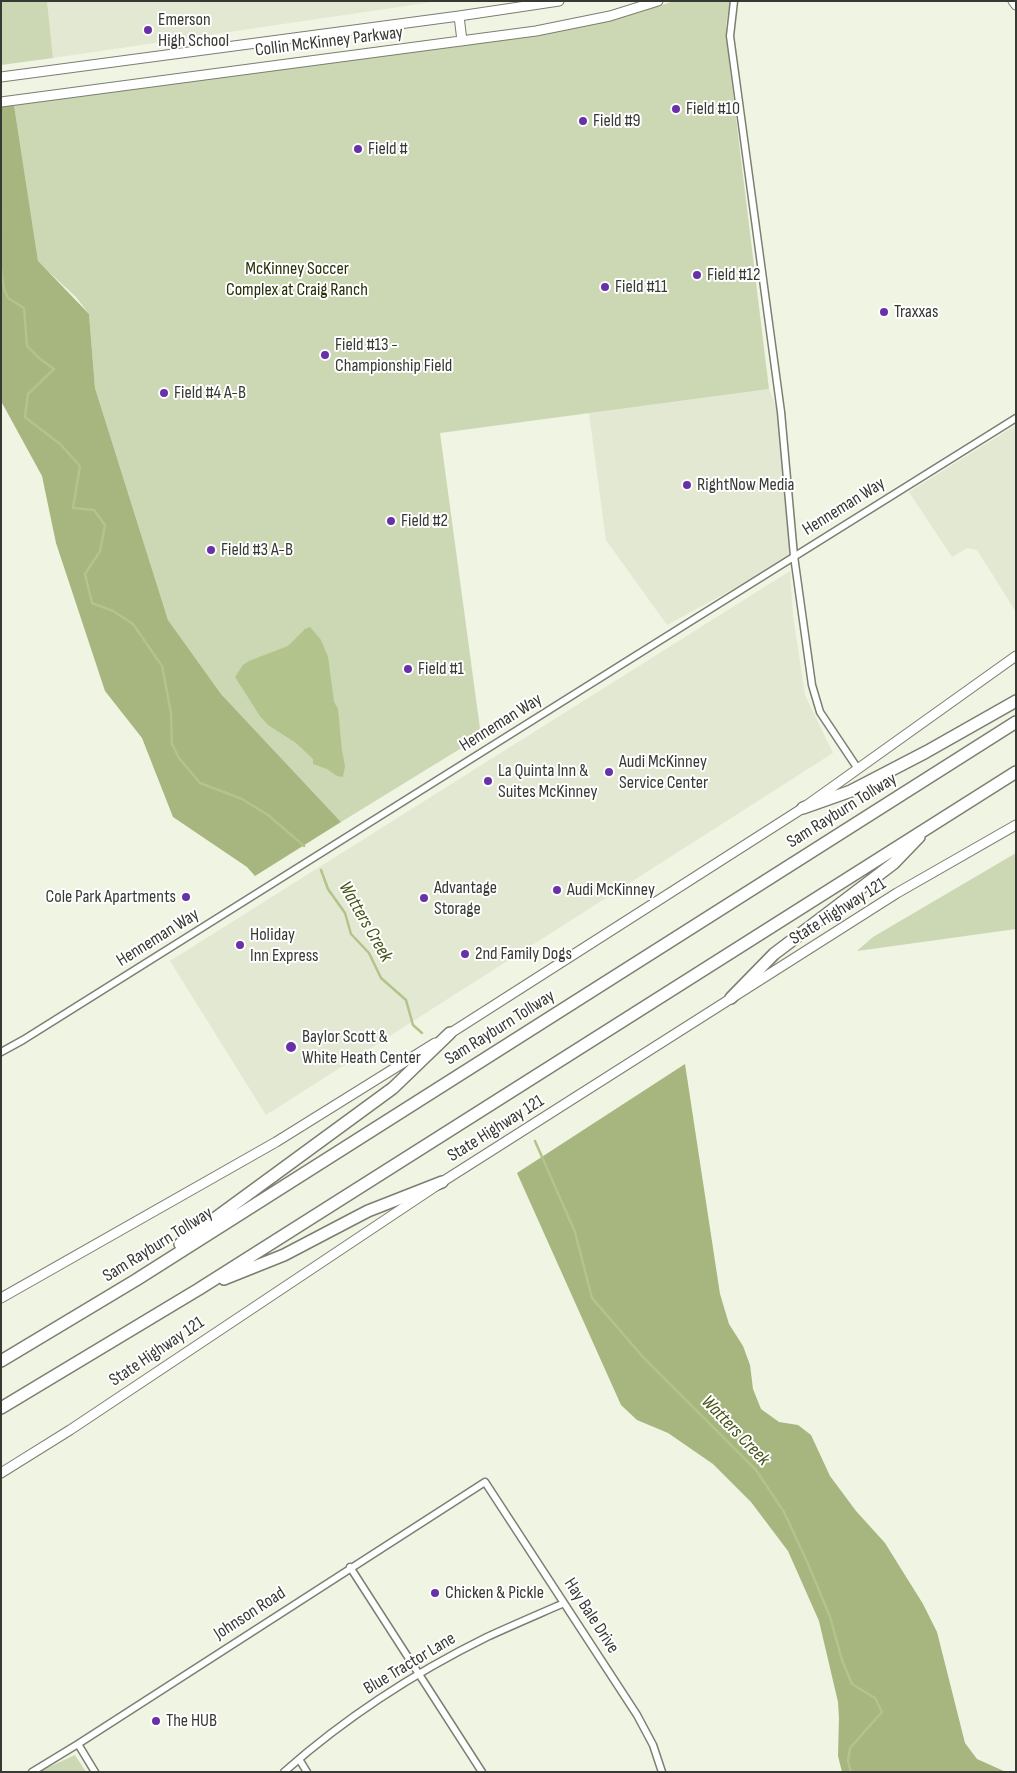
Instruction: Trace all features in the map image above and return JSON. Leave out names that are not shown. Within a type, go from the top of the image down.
[{"type":"highway","points":[[803,808],[851,791],[926,752],[1016,701]]},
{"type":"highway","name":"Sam Rayburn Tollway","points":[[1,1361],[136,1280],[1016,722]]},
{"type":"highway","points":[[1,1408],[199,1289],[1016,772]]},
{"type":"highway","points":[[731,998],[774,954],[894,863],[930,825]]},
{"type":"highway","points":[[136,1280],[202,1227],[393,1088],[450,1033]]},
{"type":"highway","points":[[199,1289],[284,1255],[368,1211],[442,1182]]},
{"type":"main road","name":"Collin McKinney Parkway","points":[[1,77],[559,1]]},
{"type":"main road","name":"Collin McKinney Parkway","points":[[1,102],[546,29],[610,16],[658,1]]},
{"type":"main road","points":[[1013,1],[1016,6]]},
{"type":"main road","points":[[459,16],[462,41]]},
{"type":"main road","points":[[1,1298],[276,1142],[450,1033],[803,808],[1016,656]]},
{"type":"main road","name":"State Highway 121","points":[[1,1474],[442,1182],[897,893],[1016,825]]},
{"type":"street","points":[[734,1],[730,36],[781,412],[794,556],[812,685],[820,712],[858,769]]},
{"type":"street","name":"Henneman Way","points":[[1,1052],[24,1040],[1016,418]]},
{"type":"street","name":"Johnson Road","points":[[32,1772],[485,1482]]},
{"type":"street","name":"Hay Bale Drive","points":[[485,1482],[645,1728],[662,1772]]},
{"type":"street","points":[[350,1568],[482,1772]]},
{"type":"street","name":"Blue Tractor Lane","points":[[284,1772],[298,1759],[359,1713],[419,1674],[489,1636],[564,1603]]},
{"type":"street","points":[[78,1744],[96,1772]]},
{"type":"street","points":[[298,1759],[307,1772]]},
{"type":"shaded area","name":"Emerson High School","points":[[47,1],[439,1],[53,58]]},
{"type":"shaded area","points":[[14,105],[38,261],[89,314],[95,388],[168,620],[221,694],[341,822],[255,876],[247,867],[173,817],[142,738],[105,691],[56,543],[42,476],[1,401],[1,107]]},
{"type":"shaded area","points":[[769,389],[782,421],[794,556],[667,625],[606,540],[589,413]]},
{"type":"shaded area","points":[[1016,425],[1016,612],[977,550],[967,548],[952,557],[909,492]]},
{"type":"shaded area","points":[[790,571],[793,616],[805,695],[833,753],[266,1115],[170,961]]},
{"type":"shaded area","points":[[310,627],[321,640],[328,657],[334,702],[338,709],[345,766],[343,777],[313,764],[313,759],[296,743],[268,725],[235,677],[243,665],[249,661],[288,646],[305,629]]},
{"type":"shaded area","points":[[685,1064],[720,1294],[729,1324],[743,1346],[750,1365],[753,1389],[761,1409],[779,1422],[798,1425],[811,1435],[830,1476],[856,1511],[885,1543],[923,1604],[937,1632],[965,1743],[977,1759],[1006,1772],[842,1772],[838,1756],[838,1702],[819,1621],[788,1551],[751,1502],[713,1464],[668,1433],[637,1420],[621,1405],[517,1173]]},
{"type":"green space","points":[[1,1],[47,1],[53,58],[1,65]]},
{"type":"green space","name":"McKinney Soccer Complex at Craig Ranch","points":[[674,1],[730,1],[726,36],[769,389],[440,433],[481,736],[341,822],[221,694],[168,620],[95,388],[89,314],[76,297],[38,262],[14,105],[533,36],[604,21]]},
{"type":"green space","points":[[1016,853],[1016,929],[857,951],[873,937]]},
{"type":"green space","points":[[75,1755],[86,1772],[38,1772]]},
{"type":"waterway","name":"Watters Creek","points":[[1,211],[1,228]]},
{"type":"waterway","name":"Watters Creek","points":[[1,268],[4,289],[8,298],[24,308],[27,346],[54,369],[28,394],[25,417],[60,444],[80,466],[73,508],[94,510],[105,525],[100,551],[85,574],[92,603],[113,611],[133,624],[162,666],[171,713],[172,744],[179,758],[200,783],[242,799],[268,815],[304,846]]},
{"type":"waterway","name":"Watters Creek","points":[[321,870],[328,889],[345,913],[351,934],[369,953],[381,978],[406,1000],[413,1025],[422,1033]]},
{"type":"waterway","name":"Watters Creek","points":[[535,1141],[575,1232],[592,1298],[643,1357],[756,1470],[784,1512],[830,1617],[842,1660],[852,1684],[875,1698],[882,1712],[850,1748],[848,1761],[851,1772]]},
{"type":"place","name":"Emerson High School","points":[[148,30]]},
{"type":"place","name":"Field #10","points":[[676,109]]},
{"type":"place","name":"Field #9","points":[[583,121]]},
{"type":"place","name":"Field #","points":[[358,149]]},
{"type":"place","name":"Field #12","points":[[697,275]]},
{"type":"place","name":"Field #11","points":[[605,287]]},
{"type":"place","name":"Traxxas","points":[[884,312]]},
{"type":"place","name":"Field #13 - Championship Field","points":[[325,355]]},
{"type":"place","name":"Field #4 A-B","points":[[164,393]]},
{"type":"place","name":"RightNow Media","points":[[687,485]]},
{"type":"place","name":"Field #2","points":[[391,521]]},
{"type":"place","name":"Field #3 A-B","points":[[211,550]]},
{"type":"place","name":"Field #1","points":[[408,669]]},
{"type":"place","name":"Audi McKinney Service Center","points":[[609,772]]},
{"type":"place","name":"La Quinta Inn & Suites McKinney","points":[[488,781]]},
{"type":"place","name":"Audi McKinney","points":[[557,890]]},
{"type":"place","name":"Cole Park Apartments","points":[[186,897]]},
{"type":"place","name":"Advantage Storage","points":[[424,898]]},
{"type":"place","name":"Holiday Inn Express","points":[[240,945]]},
{"type":"place","name":"2nd Family Dogs","points":[[465,954]]},
{"type":"place","name":"Baylor Scott & White Heath Center","points":[[291,1047]]},
{"type":"place","name":"Chicken & Pickle","points":[[435,1593]]},
{"type":"place","name":"The HUB","points":[[156,1721]]}]
